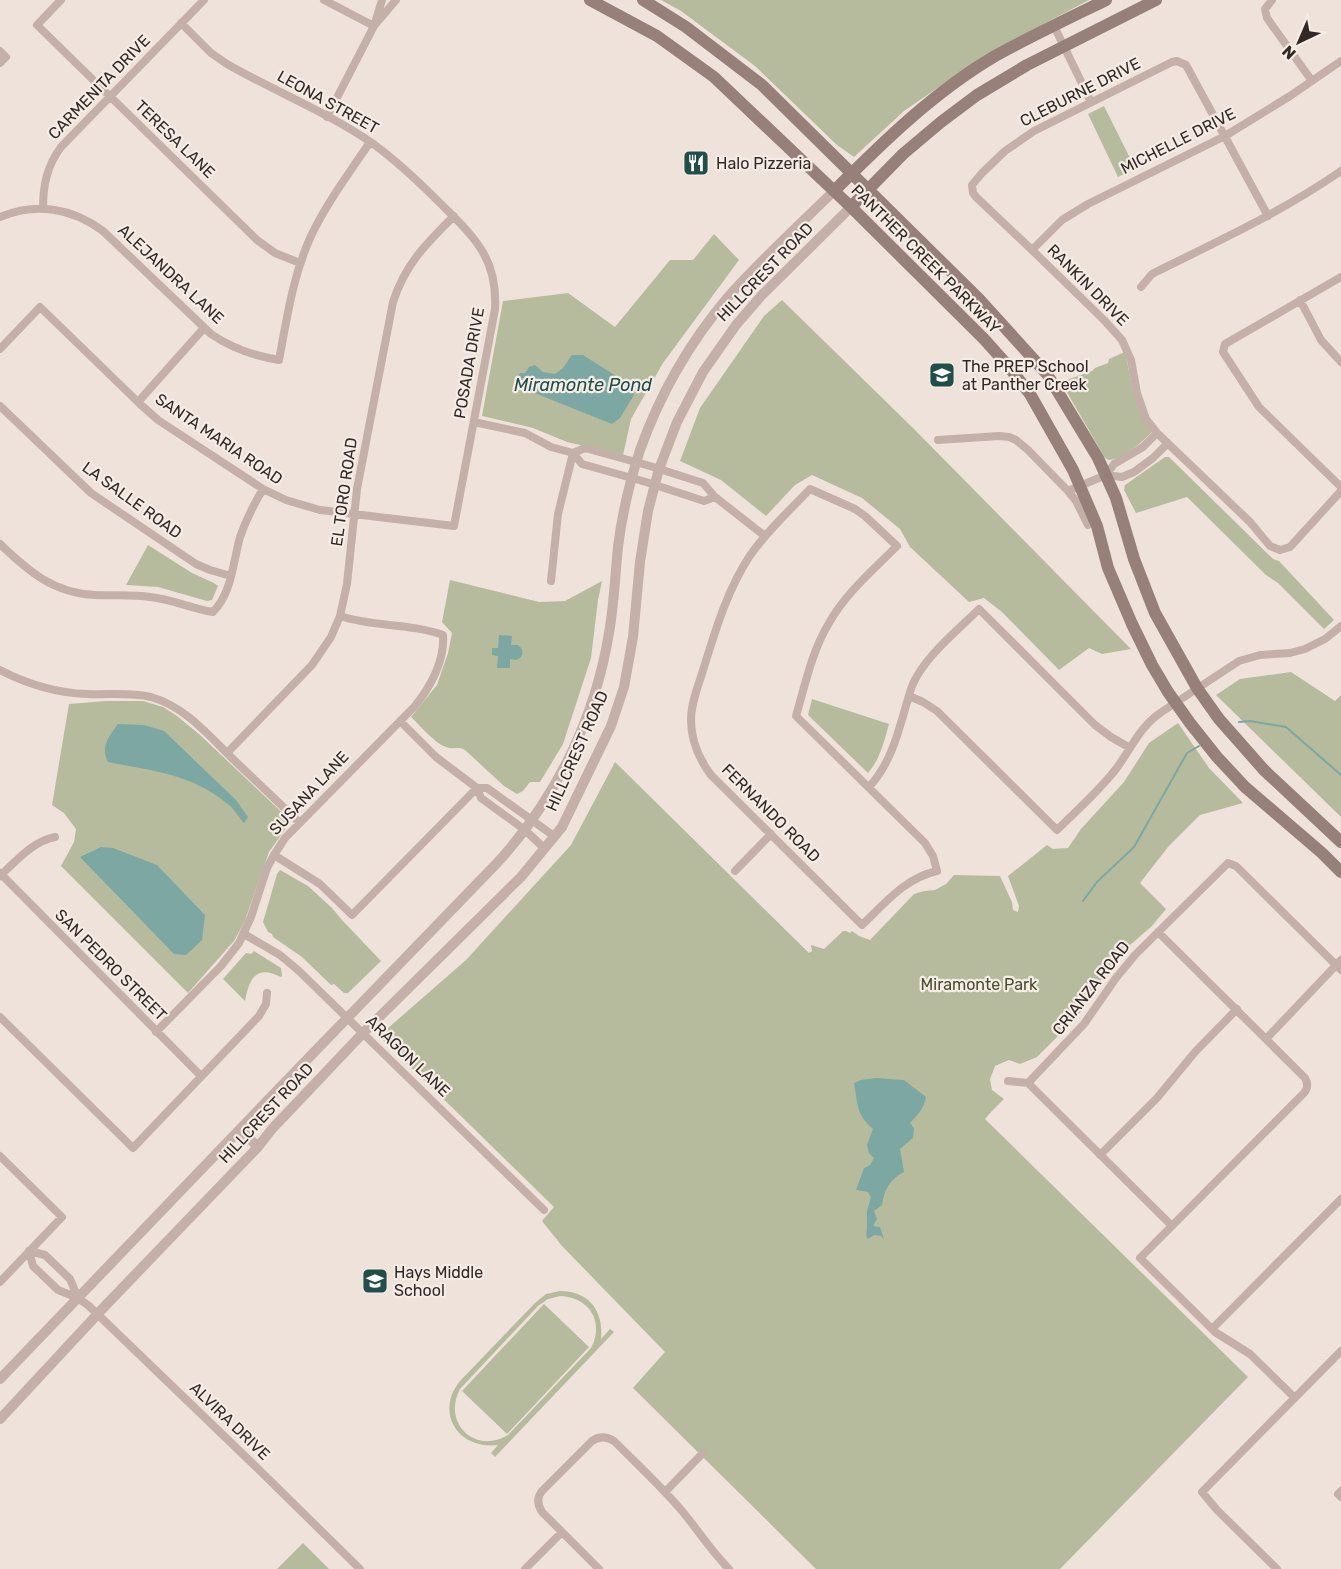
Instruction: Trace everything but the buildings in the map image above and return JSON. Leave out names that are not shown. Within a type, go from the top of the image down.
[{"type":"main road","name":"PANTHER CREEK PARKWAY","points":[[590,0],[657,36],[714,77],[851,207],[984,339],[1009,367],[1030,394],[1081,485],[1097,526],[1108,568],[1132,624],[1152,665],[1176,703],[1217,758],[1245,787],[1341,872]]},
{"type":"main road","name":"PANTHER CREEK PARKWAY","points":[[643,0],[686,27],[762,85],[979,299],[1047,374],[1098,458],[1116,498],[1134,559],[1155,613],[1197,688],[1219,719],[1264,770],[1341,842]]},
{"type":"main road","name":"HILLCREST ROAD","points":[[834,191],[885,140],[947,90],[995,57],[1106,0]]},
{"type":"main road","name":"HILLCREST ROAD","points":[[851,207],[903,154],[977,95],[1027,65],[1156,0]]},
{"type":"main road","points":[[984,339],[1000,322]]},
{"type":"street","name":"TERESA LANE","points":[[61,0],[37,25],[257,240],[274,253],[300,263]]},
{"type":"street","name":"CARMENITA DRIVE","points":[[43,208],[49,167],[66,141],[204,0]]},
{"type":"street","points":[[324,0],[374,26]]},
{"type":"street","points":[[327,117],[374,26],[381,0]]},
{"type":"street","points":[[374,26],[396,0]]},
{"type":"street","points":[[1272,0],[1265,9],[1267,18],[1312,81]]},
{"type":"street","name":"LEONA STREET","points":[[181,24],[227,64],[370,142],[406,170],[454,216]]},
{"type":"street","points":[[1054,26],[1091,102]]},
{"type":"street","name":"CLEBURNE DRIVE","points":[[972,185],[1005,151],[1034,131],[1172,62],[1181,61],[1186,65],[1225,136]]},
{"type":"street","name":"MICHELLE DRIVE","points":[[1032,249],[1062,220],[1088,204],[1225,136],[1341,61]]},
{"type":"street","points":[[1225,136],[1268,216]]},
{"type":"street","points":[[300,263],[321,217],[370,142]]},
{"type":"street","points":[[1141,287],[1152,274],[1268,216],[1341,171]]},
{"type":"street","name":"RANKIN DRIVE","points":[[972,185],[976,197],[1032,249],[1122,340],[1131,360],[1137,393],[1146,418],[1157,433],[1250,522],[1269,545],[1280,550],[1290,547],[1341,489]]},
{"type":"street","name":"HILLCREST ROAD","points":[[0,1379],[498,862],[525,830],[571,755],[597,686],[609,633],[619,544],[632,478],[636,462],[663,396],[703,329],[740,284],[834,191]]},
{"type":"street","name":"HILLCREST ROAD","points":[[0,1419],[258,1148],[272,1129],[363,1033],[521,877],[562,827],[611,726],[624,687],[633,637],[644,534],[659,469],[685,405],[724,340],[761,296],[851,207]]},
{"type":"street","points":[[0,217],[43,208]]},
{"type":"street","name":"ALEJANDRA LANE","points":[[43,208],[75,215],[103,231],[204,328],[219,340],[253,355],[279,360],[300,263]]},
{"type":"street","name":"POSADA DRIVE","points":[[454,216],[472,235],[482,250],[492,274],[495,291],[494,318],[454,526]]},
{"type":"street","name":"EL TORO ROAD","points":[[227,753],[312,665],[331,637],[340,616],[347,584],[361,470],[396,292],[414,258],[454,216]]},
{"type":"street","points":[[1341,277],[1225,344],[1223,352],[1259,407],[1341,489]]},
{"type":"street","points":[[1300,300],[1321,340],[1341,362]]},
{"type":"street","name":"SANTA MARIA ROAD","points":[[0,349],[40,307],[138,402],[168,427],[263,489],[309,508],[454,526]]},
{"type":"street","points":[[138,402],[204,328]]},
{"type":"street","name":"LA SALLE ROAD","points":[[0,406],[70,474],[103,501],[196,564],[231,576]]},
{"type":"street","points":[[474,422],[518,431],[551,447],[573,453],[582,464],[704,501],[715,497]]},
{"type":"street","points":[[1106,475],[1114,464],[1143,447],[1157,433]]},
{"type":"street","points":[[938,440],[999,436],[1016,440],[1068,491],[1076,501],[1088,525]]},
{"type":"street","points":[[1068,491],[1106,475],[1122,477],[1134,472],[1168,443]]},
{"type":"street","points":[[573,453],[585,448],[703,483],[715,497],[765,536]]},
{"type":"street","points":[[551,581],[558,514],[573,453]]},
{"type":"street","points":[[0,544],[33,573],[66,590],[94,595],[136,595],[159,598],[213,612],[219,606],[231,576],[243,528],[263,489]]},
{"type":"street","name":"FERNANDO ROAD","points":[[810,489],[855,509],[897,546],[845,600],[828,624],[815,654],[796,716],[925,843],[933,856],[937,871],[916,877],[903,886],[862,925],[707,770],[695,748],[691,719],[694,700],[726,600],[739,574],[765,536],[810,489]]},
{"type":"street","points":[[868,788],[880,775],[889,759],[914,681],[924,665],[979,609],[1095,725],[1130,748]]},
{"type":"street","name":"SUSANA LANE","points":[[156,1032],[227,959],[244,934],[264,875],[285,838],[420,700],[430,685],[442,651],[442,635],[340,616]]},
{"type":"street","points":[[909,696],[937,711],[1057,830],[1109,777],[1138,734],[1150,721],[1239,661],[1260,655],[1290,653],[1305,649],[1325,639],[1341,626]]},
{"type":"street","points":[[0,670],[26,682],[62,691],[86,694],[134,694],[159,700],[176,708],[191,719],[300,823]]},
{"type":"street","points":[[400,721],[436,757],[477,788],[481,798],[525,830],[544,848]]},
{"type":"street","points":[[274,855],[320,884],[352,915],[477,788],[487,788],[554,836]]},
{"type":"street","points":[[735,871],[771,834]]},
{"type":"street","points":[[0,875],[44,839],[55,837]]},
{"type":"street","name":"CRIANZA ROAD","points":[[1028,1083],[1077,1033],[1125,966],[1225,864],[1230,863],[1236,866],[1340,965]]},
{"type":"street","name":"SAN PEDRO STREET","points":[[0,875],[201,1077]]},
{"type":"street","points":[[1158,932],[1305,1078],[1307,1085],[1304,1093],[1140,1258],[1212,1329],[1250,1354],[1295,1398]]},
{"type":"street","name":"ARAGON LANE","points":[[244,934],[293,965],[544,1209]]},
{"type":"street","points":[[1266,1040],[1340,965]]},
{"type":"street","points":[[0,1017],[133,1148],[259,1016],[266,1004],[267,993]]},
{"type":"street","points":[[1100,1155],[1157,1098],[1197,1050],[1237,1009]]},
{"type":"street","points":[[1008,1081],[1028,1083],[1172,1226]]},
{"type":"street","points":[[240,1128],[258,1148]]},
{"type":"street","points":[[0,1155],[62,1217],[0,1282]]},
{"type":"street","points":[[1212,1329],[1341,1199]]},
{"type":"street","name":"ALVIRA DRIVE","points":[[78,1298],[70,1279],[45,1255],[29,1251],[33,1266],[58,1290],[78,1298],[98,1315],[360,1569]]},
{"type":"street","points":[[1277,1569],[1217,1510],[1202,1492],[1341,1351]]},
{"type":"street","points":[[600,1569],[542,1512],[538,1502],[542,1491],[592,1441],[606,1437],[614,1441],[682,1510],[713,1552],[729,1569]]},
{"type":"street","points":[[665,1492],[702,1454]]},
{"type":"street","points":[[525,1569],[562,1532]]},
{"type":"green space","points":[[661,0],[1089,0],[985,55],[904,111],[854,157],[837,145],[755,66],[681,11]]},
{"type":"green space","points":[[1104,106],[1135,168],[1118,177],[1088,114]]},
{"type":"green space","points":[[714,234],[739,260],[663,363],[631,419],[623,455],[567,442],[533,428],[482,416],[503,301],[568,293],[615,327],[670,260],[693,260]]},
{"type":"green space","points":[[782,300],[914,429],[1131,649],[1102,654],[1089,648],[1059,670],[1002,612],[984,598],[969,602],[910,547],[900,529],[862,498],[812,475],[795,485],[766,516],[721,480],[680,461],[700,408],[764,316]]},
{"type":"green space","points":[[1125,352],[1133,391],[1152,431],[1133,448],[1109,460],[1105,458],[1061,382],[1092,371],[1108,363],[1109,359]]},
{"type":"green space","points":[[1165,457],[1169,457],[1273,559],[1279,561],[1334,620],[1324,629],[1187,497],[1136,513],[1124,490],[1125,485]]},
{"type":"green space","points":[[148,545],[192,573],[218,586],[212,600],[207,601],[158,587],[126,585]]},
{"type":"green space","points":[[450,580],[539,602],[565,601],[602,581],[591,658],[563,744],[540,782],[530,782],[523,791],[517,794],[504,786],[465,750],[441,745],[411,717],[437,685],[448,653],[452,633],[442,622]]},
{"type":"green space","points":[[1291,672],[1335,701],[1341,695],[1341,817],[1216,695],[1240,679]]},
{"type":"green space","points":[[812,699],[889,724],[879,756],[868,773],[808,715]]},
{"type":"green space","points":[[143,701],[163,707],[177,716],[291,821],[269,852],[244,923],[234,941],[188,993],[61,866],[74,842],[76,829],[64,813],[52,805],[69,704]]},
{"type":"green space","name":"Miramonte Park","points":[[1178,723],[1209,768],[1243,803],[1200,815],[1168,847],[1140,883],[1166,909],[1152,926],[1122,952],[1079,1014],[1037,1057],[1020,1064],[1009,1060],[995,1066],[990,1079],[992,1090],[1004,1099],[985,1119],[1248,1377],[1060,1569],[816,1569],[633,1388],[665,1352],[562,1246],[542,1221],[554,1207],[379,1036],[466,960],[571,845],[615,762],[809,953],[812,951],[811,945],[824,949],[843,931],[850,933],[852,931],[870,940],[914,894],[935,890],[946,884],[954,875],[1000,876],[1012,902],[1013,910],[1018,912],[1019,906],[1008,876],[1047,845],[1053,849],[1068,848],[1081,829],[1124,782],[1149,743]]},
{"type":"green space","points":[[280,870],[308,886],[332,908],[381,961],[348,993],[344,993],[334,984],[331,985],[302,957],[268,932],[263,922]]},
{"type":"green space","points":[[254,951],[281,968],[282,976],[265,972],[255,976],[249,986],[245,1001],[223,979],[246,953],[251,954]]},
{"type":"green space","points":[[560,1291],[570,1292],[587,1299],[600,1320],[601,1339],[610,1329],[614,1332],[495,1457],[491,1453],[498,1445],[472,1442],[462,1435],[450,1417],[449,1405],[460,1381],[546,1294]],"holes":[[[560,1296],[570,1297],[586,1306],[595,1320],[595,1338],[591,1348],[508,1435],[496,1440],[484,1441],[465,1432],[455,1413],[460,1389],[538,1306],[548,1299]]]},
{"type":"green space","points":[[544,1304],[589,1347],[507,1434],[462,1391]]},
{"type":"green space","points":[[303,1543],[329,1569],[277,1569]]},
{"type":"water","name":"Miramonte Pond","points":[[572,355],[583,355],[632,386],[634,395],[620,418],[612,424],[517,386],[516,381],[520,373],[525,373],[529,367],[535,365],[543,372],[555,374],[563,368]]},
{"type":"water","points":[[499,635],[512,636],[511,645],[518,645],[522,650],[520,658],[510,659],[510,668],[497,668],[498,656],[492,655],[492,648],[498,648]]},
{"type":"water","points":[[118,724],[144,725],[164,731],[236,800],[248,817],[244,823],[229,805],[201,786],[157,771],[108,762],[105,747]]},
{"type":"water","points":[[101,847],[113,848],[157,865],[205,915],[202,940],[186,955],[174,954],[80,857]]},
{"type":"water","points":[[876,1078],[904,1080],[926,1097],[924,1105],[910,1123],[914,1128],[913,1138],[900,1149],[904,1172],[891,1182],[884,1194],[882,1205],[874,1211],[877,1219],[873,1226],[880,1227],[884,1239],[874,1235],[868,1239],[866,1236],[867,1211],[871,1197],[868,1192],[856,1190],[864,1168],[870,1165],[874,1158],[869,1153],[867,1145],[873,1129],[863,1119],[857,1103],[854,1083]]},
{"type":"waterway","points":[[1239,722],[1250,721],[1286,727],[1341,775]]},
{"type":"waterway","points":[[1083,901],[1097,882],[1134,847],[1187,753],[1199,746]]},
{"type":"place","name":"Halo Pizzeria","points":[[696,163]]},
{"type":"place","name":"The PREP School at Panther Creek","points":[[942,375]]},
{"type":"place","name":"Hays Middle School","points":[[375,1281]]}]
